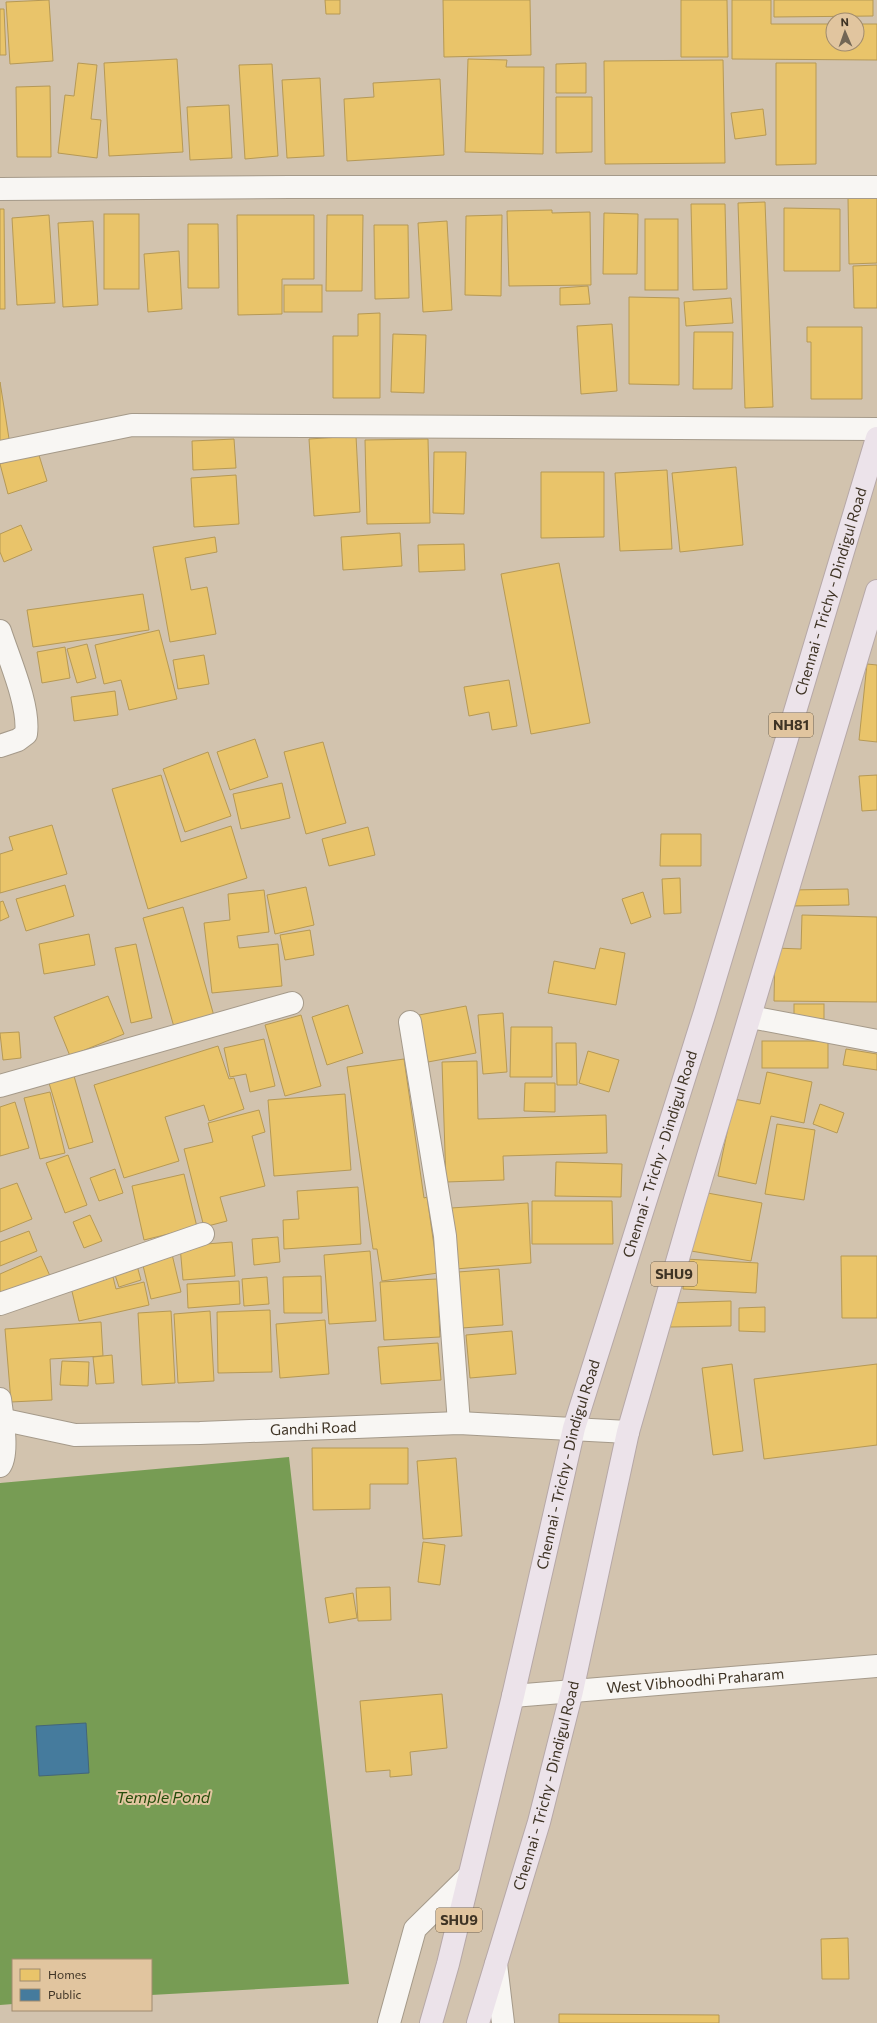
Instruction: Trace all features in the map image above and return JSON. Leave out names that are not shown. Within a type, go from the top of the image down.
[{"type":"highway","name":"Chennai - Trichy - Dindigul Road","points":[[469,1876],[513,1696],[574,1428],[705,1012],[877,438]]},
{"type":"highway","name":"Chennai - Trichy - Dindigul Road","points":[[496,1964],[539,1822],[572,1691],[628,1432],[694,1204],[877,591]]},
{"type":"highway","name":"SHU9","points":[[431,2023],[448,1964],[469,1876]]},
{"type":"highway","name":"SHU9","points":[[478,2023],[496,1964]]},
{"type":"street","points":[[0,189],[282,187],[877,187]]},
{"type":"street","points":[[0,452],[132,425],[877,429]]},
{"type":"street","points":[[0,631],[25,709],[28,723],[26,734],[18,740],[0,746]]},
{"type":"street","points":[[0,1086],[292,1003]]},
{"type":"street","points":[[750,1017],[877,1041]]},
{"type":"street","points":[[410,1022],[445,1236],[459,1423]]},
{"type":"street","points":[[0,1304],[203,1234]]},
{"type":"street","points":[[0,1466],[4,1456],[1,1413]]},
{"type":"street","name":"Gandhi Road","points":[[1,1413],[75,1435],[200,1433],[459,1423],[628,1432]]},
{"type":"street","name":"West Vibhoodhi Praharam","points":[[513,1696],[877,1666]]},
{"type":"street","points":[[389,2023],[415,1929],[469,1876]]},
{"type":"street","points":[[496,1964],[503,2023]]},
{"type":"water","name":"Temple Pond","points":[[289,1457],[349,1984],[152,1995],[152,1959],[12,1959],[12,2004],[0,2005],[0,1483]]},
{"type":"building: Homes","points":[[49,0],[53,61],[10,64],[6,2]]},
{"type":"building: Homes","points":[[325,0],[340,0],[340,14],[326,14]]},
{"type":"building: Homes","points":[[443,0],[530,0],[531,55],[444,57]]},
{"type":"building: Homes","points":[[681,0],[727,0],[728,57],[681,57]]},
{"type":"building: Homes","points":[[732,0],[771,0],[771,24],[825,24],[825,52],[865,52],[865,24],[877,24],[877,60],[732,59]]},
{"type":"building: Homes","points":[[774,0],[873,0],[873,16],[865,16],[865,12],[825,12],[825,16],[774,17]]},
{"type":"building: Homes","points":[[0,9],[4,9],[6,55],[0,55]]},
{"type":"building: Homes","points":[[177,59],[183,152],[109,156],[104,63]]},
{"type":"building: Homes","points":[[468,59],[507,60],[506,67],[544,67],[543,154],[465,152]]},
{"type":"building: Homes","points":[[723,60],[725,163],[605,164],[604,61]]},
{"type":"building: Homes","points":[[78,63],[97,65],[91,119],[101,120],[97,158],[58,153],[65,95],[74,96]]},
{"type":"building: Homes","points":[[586,63],[586,93],[556,93],[556,64]]},
{"type":"building: Homes","points":[[776,63],[816,63],[816,164],[776,165]]},
{"type":"building: Homes","points":[[272,64],[278,156],[245,159],[239,65]]},
{"type":"building: Homes","points":[[320,78],[324,156],[287,158],[282,80]]},
{"type":"building: Homes","points":[[440,79],[444,155],[347,161],[344,99],[374,97],[373,83]]},
{"type":"building: Homes","points":[[50,86],[51,157],[17,157],[16,87]]},
{"type":"building: Homes","points":[[556,97],[592,97],[592,152],[556,153]]},
{"type":"building: Homes","points":[[229,105],[232,158],[190,160],[187,107]]},
{"type":"building: Homes","points":[[763,109],[766,135],[735,139],[731,113]]},
{"type":"building: Homes","points":[[848,198],[877,198],[877,263],[849,264]]},
{"type":"building: Homes","points":[[765,202],[773,407],[745,408],[738,203]]},
{"type":"building: Homes","points":[[691,204],[725,204],[727,289],[693,290]]},
{"type":"building: Homes","points":[[784,208],[840,209],[840,271],[784,271]]},
{"type":"building: Homes","points":[[0,209],[4,209],[5,309],[0,309]]},
{"type":"building: Homes","points":[[552,210],[552,213],[590,212],[591,285],[509,286],[507,211]]},
{"type":"building: Homes","points":[[604,213],[638,214],[637,274],[603,274]]},
{"type":"building: Homes","points":[[104,214],[139,214],[139,289],[104,289]]},
{"type":"building: Homes","points":[[49,215],[55,303],[17,305],[12,218]]},
{"type":"building: Homes","points":[[237,215],[314,215],[314,279],[282,279],[282,314],[238,315]]},
{"type":"building: Homes","points":[[327,215],[363,215],[362,291],[326,291]]},
{"type":"building: Homes","points":[[502,215],[501,296],[465,295],[466,216]]},
{"type":"building: Homes","points":[[645,219],[678,219],[678,290],[645,290]]},
{"type":"building: Homes","points":[[93,221],[98,305],[63,307],[58,223]]},
{"type":"building: Homes","points":[[447,221],[452,310],[423,312],[418,223]]},
{"type":"building: Homes","points":[[188,224],[218,224],[219,288],[188,288]]},
{"type":"building: Homes","points":[[374,225],[408,225],[409,298],[375,299]]},
{"type":"building: Homes","points":[[179,251],[182,309],[148,312],[144,254]]},
{"type":"building: Homes","points":[[877,265],[877,308],[854,308],[853,266]]},
{"type":"building: Homes","points":[[284,285],[322,285],[322,312],[284,312]]},
{"type":"building: Homes","points":[[588,286],[590,304],[560,305],[560,288]]},
{"type":"building: Homes","points":[[629,297],[679,298],[679,385],[629,384]]},
{"type":"building: Homes","points":[[731,298],[733,323],[686,326],[684,302]]},
{"type":"building: Homes","points":[[380,313],[380,398],[333,398],[333,336],[358,336],[358,314]]},
{"type":"building: Homes","points":[[612,324],[617,391],[581,394],[577,326]]},
{"type":"building: Homes","points":[[807,327],[862,327],[862,399],[811,399],[811,342],[807,342]]},
{"type":"building: Homes","points":[[694,332],[733,332],[732,389],[693,389]]},
{"type":"building: Homes","points":[[393,334],[426,335],[424,393],[391,392]]},
{"type":"building: Homes","points":[[0,382],[10,445],[0,446]]},
{"type":"building: Homes","points":[[356,436],[360,512],[314,516],[309,439]]},
{"type":"building: Homes","points":[[234,439],[236,468],[193,470],[192,441]]},
{"type":"building: Homes","points":[[428,439],[430,523],[367,524],[365,440]]},
{"type":"building: Homes","points":[[38,452],[47,481],[8,494],[0,464]]},
{"type":"building: Homes","points":[[434,452],[466,452],[464,514],[433,513]]},
{"type":"building: Homes","points":[[736,467],[743,545],[680,552],[672,473]]},
{"type":"building: Homes","points":[[667,470],[672,549],[620,551],[615,473]]},
{"type":"building: Homes","points":[[541,472],[604,472],[604,537],[541,538]]},
{"type":"building: Homes","points":[[236,475],[239,524],[194,527],[191,478]]},
{"type":"building: Homes","points":[[21,525],[32,550],[4,562],[0,552],[0,534]]},
{"type":"building: Homes","points":[[400,533],[402,566],[343,570],[341,537]]},
{"type":"building: Homes","points":[[215,537],[217,552],[185,558],[191,590],[207,587],[216,634],[170,642],[153,547]]},
{"type":"building: Homes","points":[[464,544],[465,570],[419,572],[418,545]]},
{"type":"building: Homes","points":[[559,563],[590,723],[531,734],[501,574]]},
{"type":"building: Homes","points":[[143,594],[149,630],[33,647],[27,610]]},
{"type":"building: Homes","points":[[159,630],[177,699],[129,710],[121,680],[104,684],[95,645]]},
{"type":"building: Homes","points":[[87,644],[96,678],[77,683],[67,649]]},
{"type":"building: Homes","points":[[65,647],[70,678],[42,683],[37,652]]},
{"type":"building: Homes","points":[[204,655],[209,684],[178,689],[173,660]]},
{"type":"building: Homes","points":[[867,664],[877,665],[877,742],[859,740]]},
{"type":"building: Homes","points":[[509,680],[517,726],[492,730],[489,712],[469,716],[464,687]]},
{"type":"building: Homes","points":[[115,691],[118,715],[74,721],[71,697]]},
{"type":"building: Homes","points":[[255,739],[268,777],[230,790],[217,752]]},
{"type":"building: Homes","points":[[323,742],[346,823],[306,834],[284,752]]},
{"type":"building: Homes","points":[[208,752],[231,816],[185,832],[163,769]]},
{"type":"building: Homes","points":[[161,775],[181,842],[231,826],[247,878],[148,909],[112,789]]},
{"type":"building: Homes","points":[[877,775],[877,810],[862,811],[859,776]]},
{"type":"building: Homes","points":[[282,783],[290,818],[241,829],[233,794]]},
{"type":"building: Homes","points":[[52,825],[67,874],[0,893],[0,854],[13,850],[9,837]]},
{"type":"building: Homes","points":[[368,827],[375,855],[329,866],[322,839]]},
{"type":"building: Homes","points":[[661,834],[701,834],[701,866],[660,866]]},
{"type":"building: Homes","points":[[680,878],[681,913],[664,914],[662,879]]},
{"type":"building: Homes","points":[[65,885],[74,916],[26,931],[16,899]]},
{"type":"building: Homes","points":[[306,887],[314,925],[275,934],[267,895]]},
{"type":"building: Homes","points":[[848,889],[849,905],[791,906],[791,890]]},
{"type":"building: Homes","points":[[264,890],[269,932],[237,936],[239,948],[278,944],[282,986],[212,993],[204,923],[230,920],[228,894]]},
{"type":"building: Homes","points":[[643,892],[651,917],[631,924],[622,899]]},
{"type":"building: Homes","points":[[3,901],[9,917],[0,921],[0,902]]},
{"type":"building: Homes","points":[[183,907],[214,1016],[174,1027],[143,918]]},
{"type":"building: Homes","points":[[802,915],[877,917],[877,1002],[774,1001],[775,948],[801,949]]},
{"type":"building: Homes","points":[[310,930],[314,955],[285,960],[280,935]]},
{"type":"building: Homes","points":[[89,934],[95,965],[44,974],[39,944]]},
{"type":"building: Homes","points":[[136,944],[152,1018],[131,1023],[115,948]]},
{"type":"building: Homes","points":[[600,948],[625,953],[616,1005],[548,993],[554,961],[595,969]]},
{"type":"building: Homes","points":[[108,996],[124,1034],[70,1056],[54,1017]]},
{"type":"building: Homes","points":[[794,1004],[824,1004],[824,1019],[794,1019]]},
{"type":"building: Homes","points":[[348,1005],[363,1053],[327,1065],[312,1017]]},
{"type":"building: Homes","points":[[466,1006],[476,1053],[428,1062],[419,1015]]},
{"type":"building: Homes","points":[[503,1013],[507,1072],[483,1074],[478,1015]]},
{"type":"building: Homes","points":[[301,1015],[321,1086],[285,1096],[265,1025]]},
{"type":"building: Homes","points":[[511,1027],[552,1027],[552,1077],[510,1077]]},
{"type":"building: Homes","points":[[19,1032],[21,1058],[3,1060],[0,1033]]},
{"type":"building: Homes","points":[[264,1039],[275,1086],[250,1092],[246,1074],[230,1077],[224,1048]]},
{"type":"building: Homes","points":[[762,1041],[828,1041],[828,1068],[762,1068]]},
{"type":"building: Homes","points":[[556,1043],[576,1043],[577,1085],[557,1085]]},
{"type":"building: Homes","points":[[218,1046],[229,1079],[234,1078],[244,1109],[209,1121],[204,1105],[165,1117],[179,1161],[124,1178],[94,1085]]},
{"type":"building: Homes","points":[[846,1049],[877,1054],[877,1070],[843,1065]]},
{"type":"building: Homes","points":[[588,1051],[619,1060],[609,1092],[579,1083]]},
{"type":"building: Homes","points":[[404,1059],[424,1198],[427,1197],[438,1273],[382,1281],[377,1249],[373,1249],[347,1067]]},
{"type":"building: Homes","points":[[477,1061],[478,1119],[606,1115],[607,1153],[503,1156],[504,1180],[446,1182],[442,1062]]},
{"type":"building: Homes","points":[[767,1072],[812,1082],[804,1123],[771,1116],[756,1184],[718,1176],[734,1099],[760,1104]]},
{"type":"building: Homes","points":[[74,1076],[93,1142],[69,1149],[49,1083]]},
{"type":"building: Homes","points":[[525,1083],[555,1083],[555,1112],[524,1111]]},
{"type":"building: Homes","points":[[50,1092],[65,1153],[40,1159],[24,1098]]},
{"type":"building: Homes","points":[[345,1094],[351,1170],[274,1176],[268,1100]]},
{"type":"building: Homes","points":[[15,1102],[29,1148],[0,1156],[0,1107]]},
{"type":"building: Homes","points":[[820,1104],[844,1113],[837,1133],[813,1124]]},
{"type":"building: Homes","points":[[259,1110],[265,1132],[252,1136],[265,1186],[220,1197],[227,1221],[204,1227],[184,1149],[213,1142],[208,1123]]},
{"type":"building: Homes","points":[[777,1124],[815,1130],[804,1200],[765,1194]]},
{"type":"building: Homes","points":[[68,1155],[87,1205],[65,1213],[46,1163]]},
{"type":"building: Homes","points":[[556,1162],[622,1164],[621,1197],[555,1196]]},
{"type":"building: Homes","points":[[115,1169],[123,1193],[99,1201],[90,1178]]},
{"type":"building: Homes","points":[[184,1174],[197,1227],[144,1240],[132,1186]]},
{"type":"building: Homes","points":[[17,1183],[32,1219],[0,1232],[0,1189]]},
{"type":"building: Homes","points":[[358,1187],[361,1244],[284,1249],[283,1220],[299,1219],[297,1191]]},
{"type":"building: Homes","points":[[702,1192],[762,1203],[751,1261],[691,1251]]},
{"type":"building: Homes","points":[[532,1201],[612,1201],[613,1244],[532,1244]]},
{"type":"building: Homes","points":[[528,1203],[531,1263],[455,1269],[451,1208]]},
{"type":"building: Homes","points":[[90,1215],[102,1241],[84,1248],[73,1222]]},
{"type":"building: Homes","points":[[29,1231],[37,1251],[0,1266],[0,1242]]},
{"type":"building: Homes","points":[[278,1237],[280,1262],[254,1265],[252,1239]]},
{"type":"building: Homes","points":[[232,1242],[235,1276],[183,1280],[180,1246]]},
{"type":"building: Homes","points":[[171,1250],[181,1292],[151,1299],[141,1257]]},
{"type":"building: Homes","points":[[370,1251],[376,1321],[329,1324],[324,1255]]},
{"type":"building: Homes","points":[[41,1256],[50,1276],[0,1298],[0,1274]]},
{"type":"building: Homes","points":[[841,1256],[877,1256],[877,1318],[842,1318]]},
{"type":"building: Homes","points":[[685,1259],[758,1263],[756,1293],[683,1289]]},
{"type":"building: Homes","points":[[136,1262],[141,1280],[119,1287],[113,1269]]},
{"type":"building: Homes","points":[[499,1269],[503,1325],[462,1328],[458,1272]]},
{"type":"building: Homes","points":[[112,1273],[116,1289],[144,1282],[149,1305],[79,1321],[70,1283]]},
{"type":"building: Homes","points":[[321,1276],[322,1313],[284,1313],[283,1277]]},
{"type":"building: Homes","points":[[267,1277],[269,1304],[244,1306],[242,1279]]},
{"type":"building: Homes","points":[[437,1279],[440,1337],[384,1340],[380,1282]]},
{"type":"building: Homes","points":[[239,1281],[240,1304],[188,1308],[187,1284]]},
{"type":"building: Homes","points":[[731,1301],[731,1326],[670,1327],[669,1303]]},
{"type":"building: Homes","points":[[765,1307],[765,1332],[739,1331],[739,1308]]},
{"type":"building: Homes","points":[[270,1310],[272,1372],[218,1373],[217,1312]]},
{"type":"building: Homes","points":[[171,1311],[175,1383],[142,1385],[138,1313]]},
{"type":"building: Homes","points":[[210,1311],[214,1381],[178,1383],[174,1314]]},
{"type":"building: Homes","points":[[325,1320],[329,1374],[280,1378],[276,1324]]},
{"type":"building: Homes","points":[[101,1322],[103,1356],[50,1359],[52,1400],[11,1402],[5,1329]]},
{"type":"building: Homes","points":[[512,1331],[516,1374],[470,1378],[466,1335]]},
{"type":"building: Homes","points":[[438,1343],[441,1380],[381,1384],[378,1347]]},
{"type":"building: Homes","points":[[112,1355],[114,1383],[96,1384],[93,1357]]},
{"type":"building: Homes","points":[[62,1361],[89,1362],[88,1386],[60,1385]]},
{"type":"building: Homes","points":[[732,1364],[743,1451],[713,1455],[702,1368]]},
{"type":"building: Homes","points":[[877,1364],[877,1445],[764,1459],[754,1379]]},
{"type":"building: Homes","points":[[312,1448],[408,1448],[408,1484],[370,1484],[370,1509],[313,1510]]},
{"type":"building: Homes","points":[[456,1458],[462,1536],[423,1539],[417,1461]]},
{"type":"building: Homes","points":[[423,1542],[445,1545],[440,1585],[418,1582]]},
{"type":"building: Homes","points":[[390,1587],[391,1620],[358,1621],[356,1588]]},
{"type":"building: Homes","points":[[353,1593],[357,1618],[329,1623],[325,1598]]},
{"type":"building: Homes","points":[[442,1694],[447,1748],[410,1752],[412,1775],[390,1777],[390,1770],[366,1772],[360,1701]]},
{"type":"building: Homes","points":[[848,1938],[849,1979],[822,1979],[821,1939]]},
{"type":"building: Homes","points":[[559,2014],[719,2015],[719,2023],[559,2023]]},
{"type":"building: Public","points":[[86,1723],[89,1773],[39,1776],[36,1726]]}]
